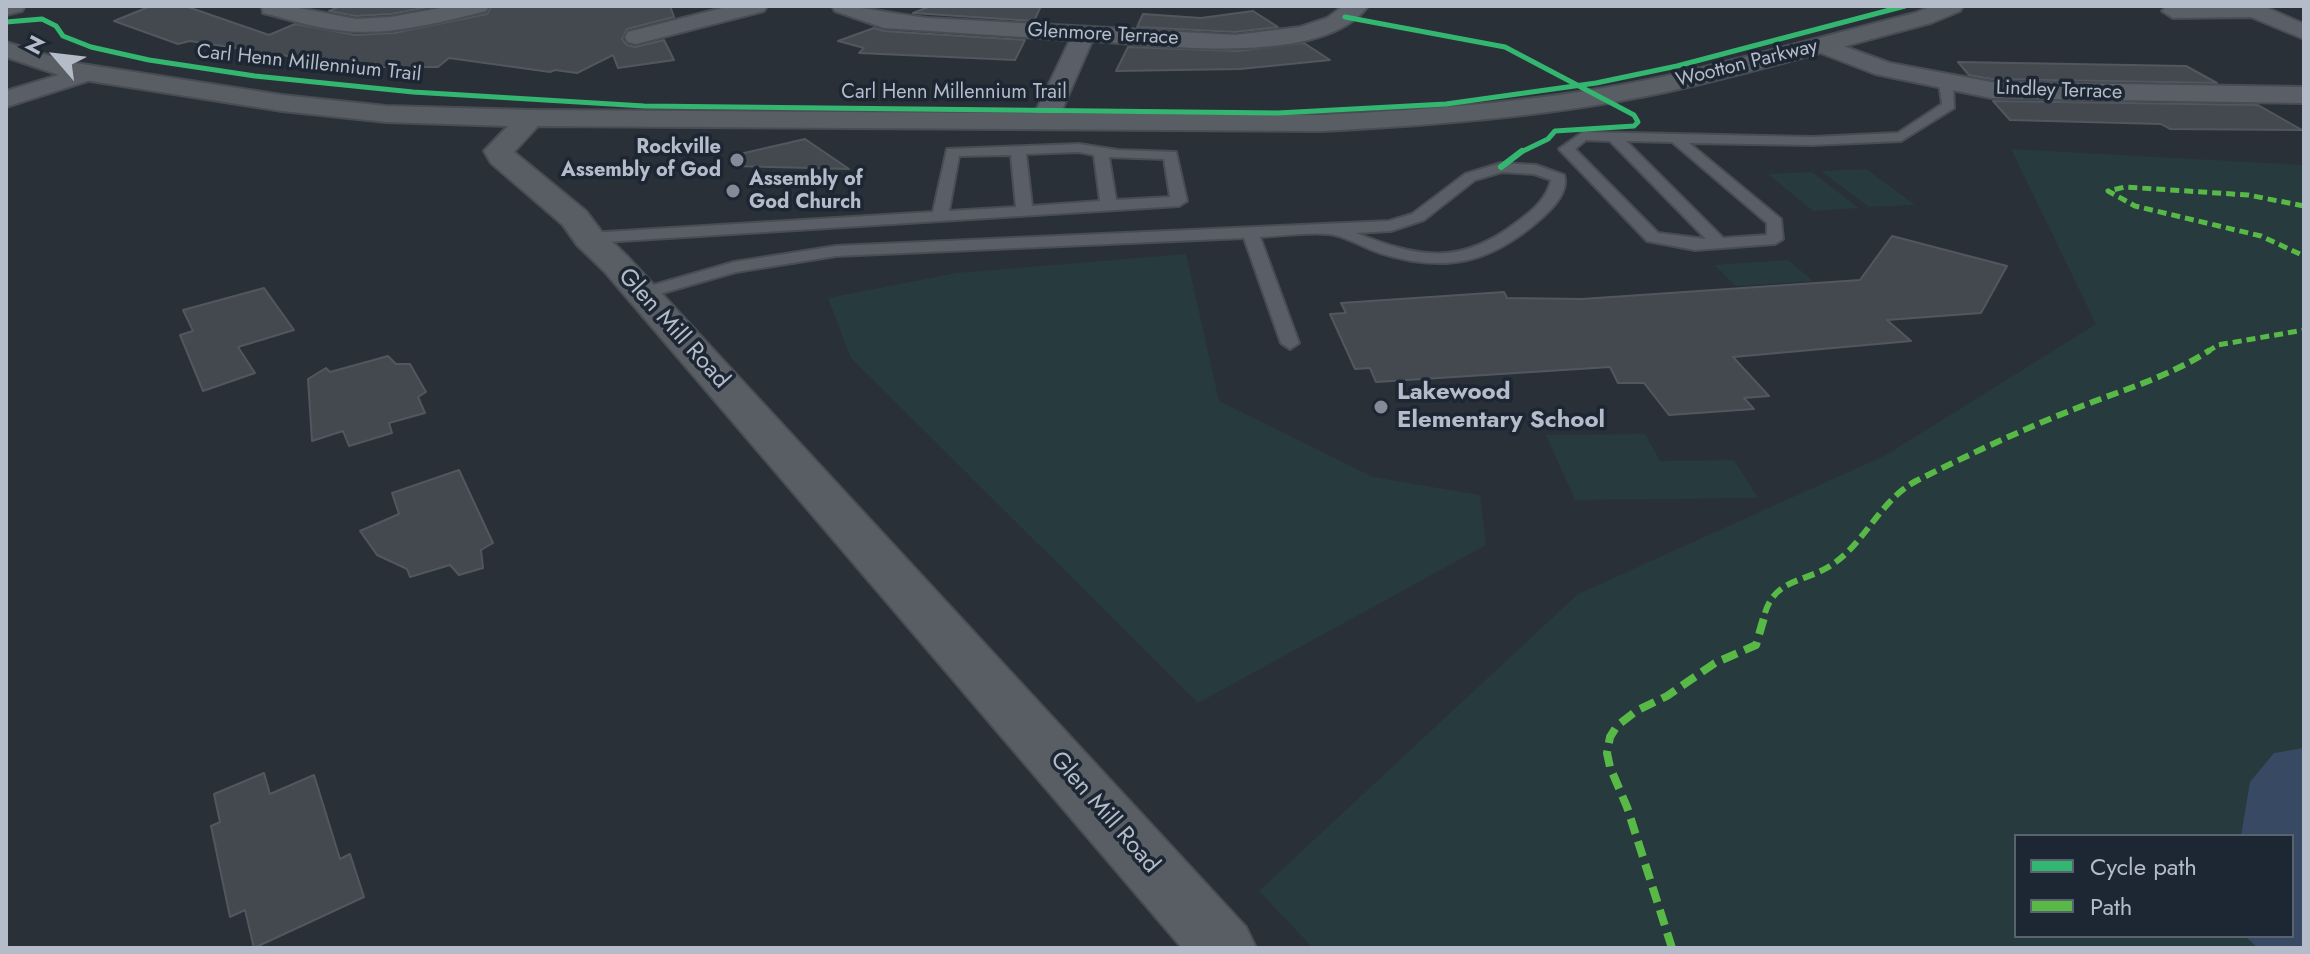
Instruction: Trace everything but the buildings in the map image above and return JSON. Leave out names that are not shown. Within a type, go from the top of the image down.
[{"type":"main road","points":[[6,8],[14,6]]},
{"type":"main road","name":"Wootton Parkway","points":[[531,118],[1321,123],[1491,112],[1665,84],[1923,18],[1952,6]]},
{"type":"main road","points":[[6,49],[65,69],[282,103],[386,114],[531,118]]},
{"type":"main road","name":"Glen Mill Road","points":[[531,118],[503,145],[499,151],[501,157],[575,218],[589,238],[1223,948]]},
{"type":"street","points":[[271,8],[352,25],[400,22],[478,6]]},
{"type":"street","points":[[636,37],[756,6]]},
{"type":"street","name":"Glenmore Terrace","points":[[843,6],[884,21],[1218,42],[1263,40],[1319,29],[1347,16],[1357,6]]},
{"type":"street","points":[[2173,11],[2249,8],[2304,32]]},
{"type":"street","points":[[1045,119],[1084,34]]},
{"type":"street","name":"Lindley Terrace","points":[[1821,45],[1884,69],[1991,90],[2304,95]]},
{"type":"street","points":[[6,99],[88,73]]},
{"type":"lane","points":[[1674,137],[1775,222],[1775,239],[1695,245],[1653,237],[1566,149],[1583,136],[1674,137],[1812,141],[1901,137],[1949,105],[1946,83]]},
{"type":"lane","points":[[1613,136],[1719,243]]},
{"type":"lane","points":[[589,238],[1025,212],[1179,201],[1171,155],[1079,148],[952,152],[940,217]]},
{"type":"lane","points":[[1018,150],[1025,212]]},
{"type":"lane","points":[[1101,151],[1109,206]]},
{"type":"lane","points":[[642,294],[734,267],[836,251],[1330,228],[1391,226],[1418,217],[1470,177],[1501,167],[1536,170],[1559,178],[1557,195],[1529,221],[1500,245],[1469,257],[1421,261],[1400,256],[1330,228]]},
{"type":"lane","points":[[1250,233],[1290,343]]},
{"type":"green space","points":[[2011,149],[2304,165],[2304,948],[1313,948],[1259,891],[1578,594],[1886,455],[2096,324]]},
{"type":"green space","points":[[1866,169],[1915,205],[1869,207],[1821,171]]},
{"type":"green space","points":[[1812,172],[1859,208],[1813,211],[1768,174]]},
{"type":"green space","points":[[1186,254],[1219,401],[1373,477],[1480,495],[1486,545],[1198,703],[851,358],[828,298],[956,273]]},
{"type":"green space","points":[[1788,260],[1813,281],[1736,286],[1714,265]]},
{"type":"green space","points":[[1645,434],[1660,461],[1734,460],[1758,498],[1575,500],[1546,435]]},
{"type":"water","points":[[2304,748],[2304,948],[2258,948],[2247,938],[2294,938],[2294,834],[2241,834],[2250,782],[2274,753]]},
{"type":"marked path","points":[[2304,206],[2248,195],[2125,187],[2108,191],[2135,206],[2261,236],[2304,256]]},
{"type":"marked path","points":[[1672,948],[1627,807],[1610,767],[1607,753],[1610,737],[1617,726],[1715,663],[1756,645],[1768,603],[1778,590],[1789,582],[1830,566],[1855,544],[1887,502],[1913,483],[2073,409],[2181,369],[2218,345],[2304,330]]},
{"type":"cycle path","name":"Carl Henn Millennium Trail","points":[[6,22],[42,19],[56,26],[63,36],[91,47],[149,60],[255,76],[413,92],[644,106],[1278,113],[1446,104],[1596,83],[1677,66],[1905,6]]},
{"type":"cycle path","points":[[1345,17],[1505,47],[1634,115],[1638,122],[1634,126],[1555,131],[1548,139],[1526,148],[1501,167]]},
{"type":"place","name":"Rockville Assembly of God","points":[[737,160]]},
{"type":"place","name":"Assembly of God Church","points":[[733,191]]},
{"type":"place","name":"Lakewood Elementary School","points":[[1381,407]]}]
